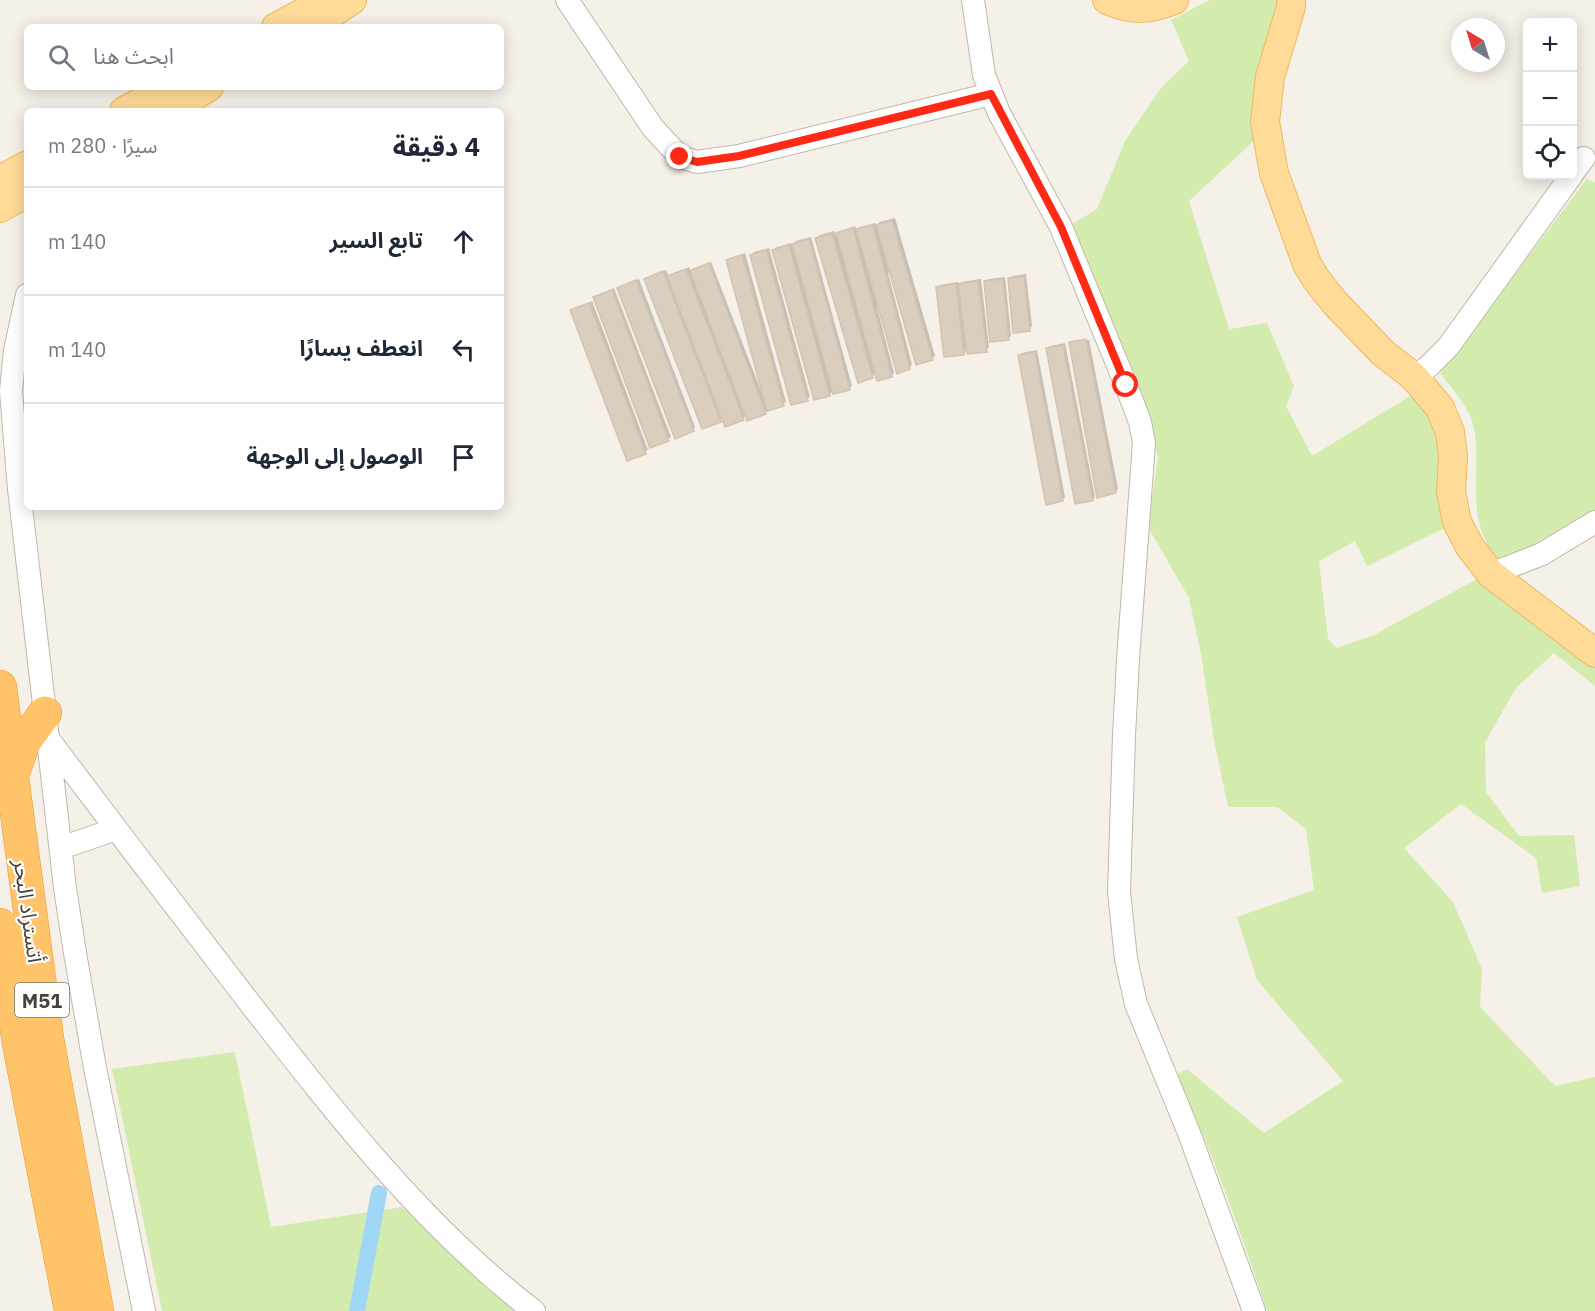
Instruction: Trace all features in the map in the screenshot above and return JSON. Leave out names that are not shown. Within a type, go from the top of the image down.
[{"type":"highway","name":"أتستراد البحر","points":[[0,687],[47,1038],[97,1311]]},
{"type":"highway","points":[[11,776],[24,742],[47,726]]},
{"type":"highway","name":"أتستراد البحر","points":[[0,925],[20,1048],[70,1311]]},
{"type":"main road","points":[[282,24],[327,0]]},
{"type":"main road","points":[[316,24],[352,0]]},
{"type":"main road","points":[[1107,0],[1130,8],[1160,5],[1174,0]]},
{"type":"main road","points":[[1291,0],[1267,96],[1265,122],[1274,173],[1307,264],[1335,303],[1383,353],[1414,377],[1440,408],[1450,432],[1454,456],[1451,492],[1457,522],[1470,548],[1491,574],[1595,653]]},
{"type":"main road","points":[[130,108],[162,90]]},
{"type":"main road","points":[[173,108],[203,90]]},
{"type":"street","points":[[567,0],[652,128],[680,157],[697,162],[739,156],[991,94]]},
{"type":"street","points":[[973,0],[984,75],[991,94],[1061,227],[1097,310],[1140,422],[1144,443],[1128,658],[1119,892],[1126,959],[1136,1004],[1189,1133],[1254,1311]]},
{"type":"street","points":[[1414,377],[1448,347],[1568,180]]},
{"type":"street","points":[[24,308],[15,350],[11,391],[15,448],[61,848],[75,953],[95,1068],[144,1311]]},
{"type":"street","points":[[1491,574],[1542,554],[1595,522]]},
{"type":"street","points":[[47,726],[116,829],[332,1109],[410,1196],[508,1291],[534,1311]]},
{"type":"street","points":[[61,848],[116,829]]},
{"type":"green space","points":[[1210,0],[1282,0],[1258,137],[1189,201],[1229,329],[1267,323],[1294,386],[1286,406],[1312,456],[1415,393],[1440,423],[1449,526],[1367,566],[1355,541],[1319,561],[1328,639],[1337,648],[1374,635],[1479,578],[1595,668],[1595,686],[1554,653],[1516,688],[1485,742],[1486,792],[1519,836],[1574,835],[1580,886],[1542,893],[1536,858],[1461,804],[1404,848],[1453,902],[1482,969],[1480,1007],[1555,1086],[1595,1077],[1595,1311],[1267,1311],[1214,1162],[1175,1075],[1187,1069],[1264,1133],[1343,1081],[1257,980],[1237,917],[1314,890],[1306,829],[1277,807],[1228,807],[1189,598],[1148,527],[1158,457],[1145,403],[1118,344],[1071,225],[1097,209],[1125,141],[1161,88],[1189,61],[1171,20]]},
{"type":"green space","points":[[1587,179],[1595,182],[1595,515],[1496,565],[1477,513],[1476,449],[1471,417],[1440,373]]},
{"type":"green space","points":[[235,1052],[271,1227],[402,1207],[521,1311],[162,1311],[112,1069]]},
{"type":"building","points":[[892,220],[933,360],[916,365],[876,225]]},
{"type":"building","points":[[873,225],[910,369],[897,374],[856,229]]},
{"type":"building","points":[[853,228],[892,377],[877,381],[836,233]]},
{"type":"building","points":[[832,233],[873,378],[858,383],[815,238]]},
{"type":"building","points":[[809,239],[850,390],[833,394],[792,244]]},
{"type":"building","points":[[789,245],[830,396],[814,400],[772,250]]},
{"type":"building","points":[[766,250],[808,401],[791,405],[750,255]]},
{"type":"building","points":[[742,255],[784,406],[767,411],[726,260]]},
{"type":"building","points":[[709,263],[766,414],[747,421],[690,271]]},
{"type":"building","points":[[686,269],[744,420],[725,427],[667,276]]},
{"type":"building","points":[[663,271],[721,422],[702,429],[644,279]]},
{"type":"building","points":[[1024,276],[1030,331],[1013,333],[1008,278]]},
{"type":"building","points":[[1003,279],[1009,340],[990,342],[984,281]]},
{"type":"building","points":[[636,280],[694,431],[675,439],[617,288]]},
{"type":"building","points":[[978,281],[987,352],[967,354],[958,284]]},
{"type":"building","points":[[956,284],[964,355],[944,357],[936,287]]},
{"type":"building","points":[[612,290],[669,441],[650,448],[593,297]]},
{"type":"building","points":[[589,303],[646,454],[627,461],[570,310]]},
{"type":"building","points":[[1086,339],[1116,493],[1097,498],[1069,342]]},
{"type":"building","points":[[1063,345],[1093,501],[1075,504],[1046,348]]},
{"type":"building","points":[[1035,352],[1063,501],[1046,505],[1018,355]]},
{"type":"waterway","points":[[357,1311],[379,1193]]},
{"type":"route","points":[[680,157],[697,162],[739,156],[991,94],[1061,227],[1126,385]]}]
